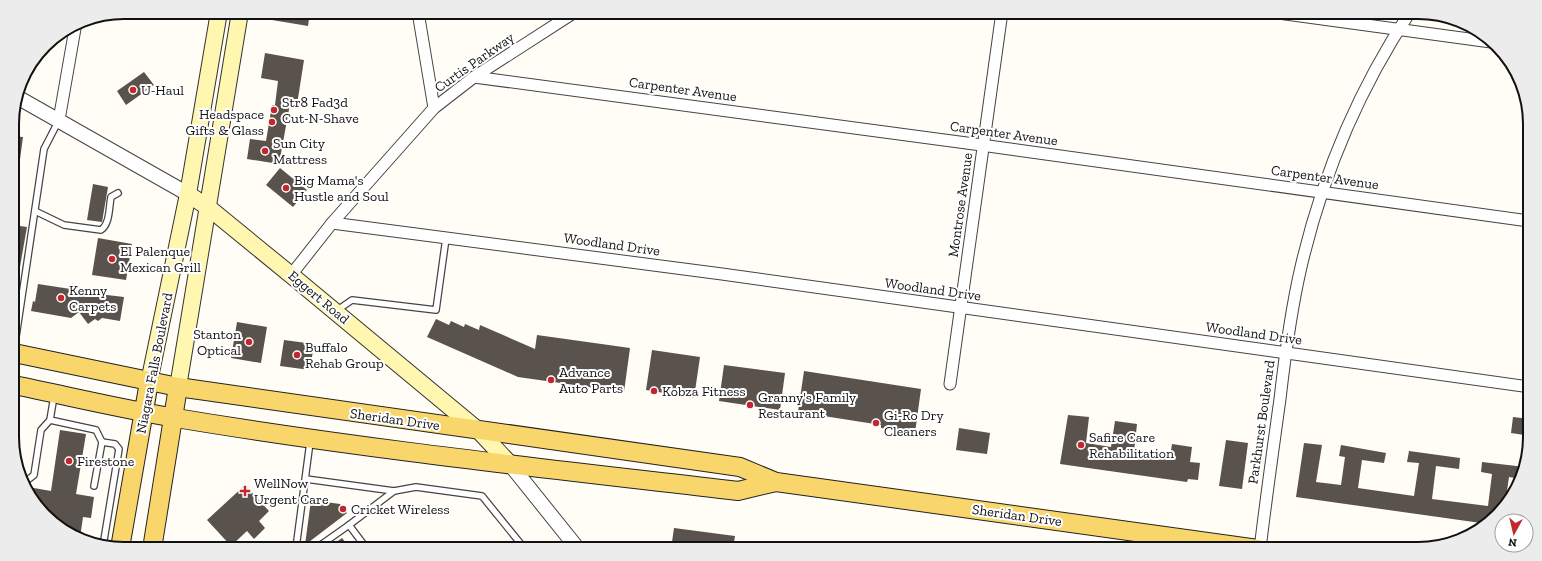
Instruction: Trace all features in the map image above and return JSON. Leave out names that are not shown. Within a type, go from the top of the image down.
[{"type":"main road","name":"Niagara Falls Boulevard","points":[[121,542],[143,411],[188,194],[219,19]]},
{"type":"main road","name":"Niagara Falls Boulevard","points":[[153,542],[239,19]]},
{"type":"main road","name":"Eggert Road","points":[[188,194],[209,208],[336,311],[479,431],[509,463]]},
{"type":"main road","name":"Sheridan Drive","points":[[19,353],[178,387],[740,467],[776,482],[1209,542]]},
{"type":"main road","name":"Sheridan Drive","points":[[19,386],[174,418],[421,454],[509,463],[738,491],[776,482]]},
{"type":"street","points":[[419,19],[434,108]]},
{"type":"street","name":"Curtis Parkway","points":[[292,275],[332,223],[434,108],[474,77],[564,19]]},
{"type":"street","name":"Montrose Avenue","points":[[950,384],[1001,19]]},
{"type":"street","points":[[1321,19],[1482,41]]},
{"type":"street","name":"Parkhurst Boulevard","points":[[1260,542],[1286,352],[1301,266],[1323,193],[1342,140],[1359,102],[1406,19]]},
{"type":"street","points":[[59,120],[75,31]]},
{"type":"street","name":"Carpenter Avenue","points":[[474,77],[984,145],[1523,220]]},
{"type":"street","name":"Eggert Road","points":[[22,100],[188,194]]},
{"type":"street","name":"Woodland Drive","points":[[332,223],[722,274],[1523,386]]},
{"type":"street","name":"Eggert Road","points":[[509,463],[572,542]]},
{"type":"lane","points":[[19,318],[44,149],[59,120]]},
{"type":"lane","points":[[35,211],[64,225],[101,230],[107,224],[111,197],[118,193]]},
{"type":"lane","points":[[336,311],[352,300],[436,310],[446,238]]},
{"type":"lane","points":[[28,479],[34,475],[41,430],[50,420],[55,393]]},
{"type":"lane","points":[[50,420],[96,430],[102,442],[94,486]]},
{"type":"lane","points":[[298,542],[311,438]]},
{"type":"lane","points":[[102,442],[115,444],[119,450],[104,540]]},
{"type":"lane","points":[[306,479],[394,491],[416,487],[482,496],[519,542]]},
{"type":"lane","points":[[326,542],[394,491]]},
{"type":"lane","points":[[349,526],[362,542]]},
{"type":"building","points":[[272,19],[309,19],[308,26]]},
{"type":"building","points":[[265,53],[304,60],[297,105],[290,104],[279,164],[247,159],[250,139],[266,141],[272,105],[275,105],[278,81],[261,78]]},
{"type":"building","name":"U-Haul","points":[[144,72],[154,85],[126,105],[117,91]]},
{"type":"building","points":[[19,137],[23,137],[19,167]]},
{"type":"building","name":"Big Mama's Hustle and Soul","points":[[280,168],[307,190],[293,207],[266,185]]},
{"type":"building","points":[[93,184],[108,187],[102,222],[87,220]]},
{"type":"building","points":[[19,226],[27,227],[19,272]]},
{"type":"building","name":"El Palenque Mexican Grill","points":[[98,238],[132,244],[126,280],[92,275]]},
{"type":"building","points":[[38,284],[90,292],[90,296],[107,295],[124,297],[120,321],[102,318],[98,321],[95,319],[88,324],[79,312],[71,318],[31,311],[33,301],[35,302]]},
{"type":"building","points":[[436,319],[449,325],[451,321],[464,327],[465,324],[479,330],[480,325],[535,349],[537,335],[630,348],[624,392],[518,377],[427,337]]},
{"type":"building","name":"Stanton Optical","points":[[237,322],[267,327],[261,363],[231,358]]},
{"type":"building","name":"Buffalo Rehab Group","points":[[284,340],[314,344],[310,370],[280,366]]},
{"type":"building","points":[[652,350],[700,357],[694,398],[646,390]]},
{"type":"building","points":[[724,365],[785,373],[780,410],[719,401]]},
{"type":"building","points":[[804,371],[921,389],[915,433],[881,428],[881,425],[798,412]]},
{"type":"building","name":"Safire Care Rehabilitation","points":[[1068,415],[1089,417],[1086,443],[1111,447],[1115,421],[1137,424],[1134,452],[1170,457],[1172,444],[1192,447],[1190,462],[1200,463],[1198,480],[1188,479],[1187,482],[1060,464]]},
{"type":"building","points":[[1513,417],[1523,418],[1523,435],[1511,433]]},
{"type":"building","points":[[959,428],[990,433],[987,454],[956,450]]},
{"type":"building","name":"Firestone","points":[[60,430],[86,434],[76,494],[94,497],[91,518],[83,517],[81,532],[65,524],[55,516],[45,506],[32,488],[51,491]]},
{"type":"building","points":[[1226,440],[1248,443],[1242,489],[1219,486]]},
{"type":"building","points":[[1304,443],[1322,445],[1316,482],[1341,485],[1345,457],[1339,456],[1341,445],[1386,453],[1384,463],[1362,460],[1358,488],[1414,496],[1419,463],[1407,462],[1409,451],[1460,458],[1459,469],[1436,466],[1432,499],[1488,506],[1492,474],[1481,472],[1482,462],[1518,466],[1515,478],[1509,477],[1507,493],[1492,511],[1478,523],[1296,497]]},
{"type":"building","points":[[245,485],[269,511],[259,521],[265,528],[254,539],[247,531],[235,542],[227,542],[207,520]]},
{"type":"building","points":[[311,500],[340,504],[347,513],[309,542],[305,542]]},
{"type":"building","points":[[674,528],[735,536],[734,542],[672,542]]},
{"type":"building","points":[[342,538],[345,542],[337,542]]},
{"type":"place","name":"U-Haul","points":[[133,90]]},
{"type":"place","name":"Str8 Fad3d Cut-N-Shave","points":[[274,110]]},
{"type":"place","name":"Headspace Gifts & Glass","points":[[272,122]]},
{"type":"place","name":"Sun City Mattress","points":[[265,151]]},
{"type":"place","name":"Big Mama's Hustle and Soul","points":[[286,188]]},
{"type":"place","name":"El Palenque Mexican Grill","points":[[112,259]]},
{"type":"place","name":"Kenny Carpets","points":[[61,298]]},
{"type":"place","name":"Stanton Optical","points":[[249,342]]},
{"type":"place","name":"Buffalo Rehab Group","points":[[297,355]]},
{"type":"place","name":"Advance Auto Parts","points":[[551,380]]},
{"type":"place","name":"Kobza Fitness","points":[[654,391]]},
{"type":"place","name":"Granny's Family Restaurant","points":[[750,405]]},
{"type":"place","name":"Gi-Ro Dry Cleaners","points":[[876,423]]},
{"type":"place","name":"Safire Care Rehabilitation","points":[[1081,445]]},
{"type":"place","name":"Firestone","points":[[69,461]]},
{"type":"place","name":"WellNow Urgent Care","points":[[245,491]]},
{"type":"place","name":"Cricket Wireless","points":[[343,509]]}]
